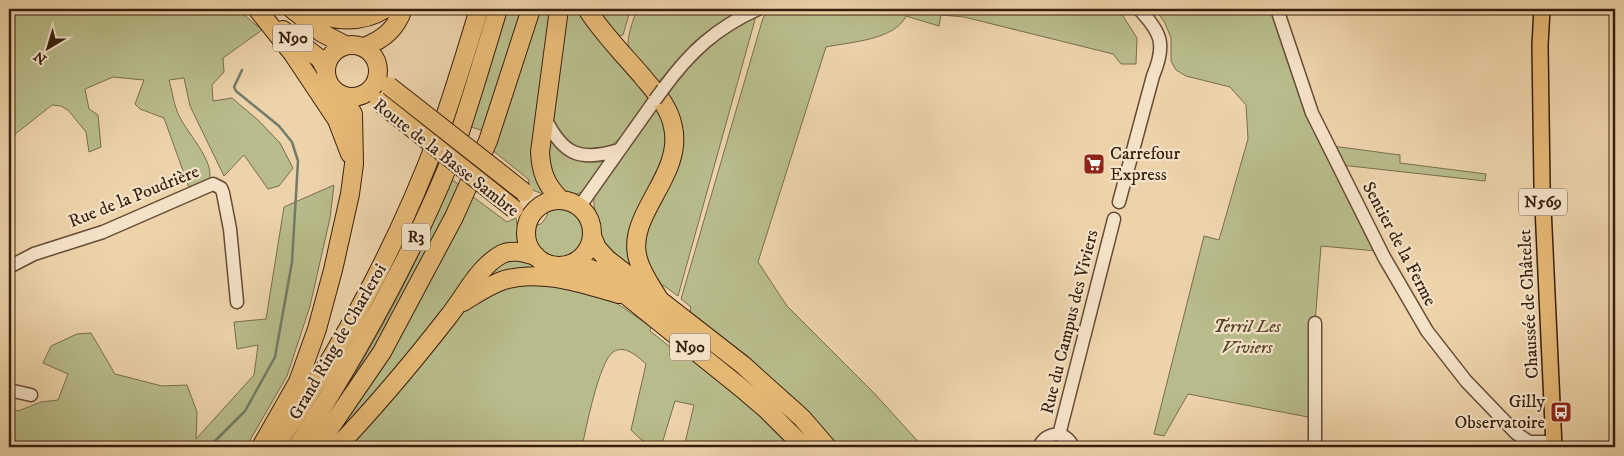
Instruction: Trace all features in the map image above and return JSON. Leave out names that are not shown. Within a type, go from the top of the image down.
[{"type":"highway","name":"N90","points":[[292,9],[322,33],[346,45]]},
{"type":"highway","points":[[310,9],[329,18],[350,20],[371,16],[385,9]]},
{"type":"highway","points":[[364,47],[385,37],[399,20],[403,9]]},
{"type":"highway","name":"Grand Ring de Charleroi","points":[[275,447],[317,384],[383,265],[438,139],[479,9]]},
{"type":"highway","name":"Grand Ring de Charleroi","points":[[297,447],[328,401],[366,336],[431,205],[454,151],[498,9]]},
{"type":"highway","points":[[317,447],[382,352],[454,217],[488,141],[531,9]]},
{"type":"highway","points":[[555,200],[541,168],[540,152],[559,9]]},
{"type":"highway","points":[[587,9],[664,102],[673,126],[675,150],[636,238],[636,248],[642,269],[659,299]]},
{"type":"highway","name":"N90","points":[[257,10],[320,59],[326,70]]},
{"type":"highway","points":[[257,10],[293,54],[338,120],[354,164]]},
{"type":"highway","points":[[352,44],[364,47],[373,55],[384,79],[378,79],[371,89],[361,96],[348,97],[342,95],[328,82],[326,70],[329,57],[346,45],[352,44]]},
{"type":"highway","name":"Route de la Basse Sambre","points":[[384,79],[524,192],[536,198],[555,200]]},
{"type":"highway","points":[[262,447],[298,382],[317,328],[333,270],[350,194],[354,164],[353,114],[342,95]]},
{"type":"highway","name":"Route de la Basse Sambre","points":[[361,96],[379,102],[514,209],[527,225]]},
{"type":"highway","points":[[555,200],[568,200],[580,206],[588,216],[592,226],[590,246],[585,254],[569,265],[551,265],[543,262],[536,256],[526,239],[527,225],[535,210],[555,200]]},
{"type":"highway","name":"N90","points":[[592,236],[606,259],[773,390],[802,418],[827,447]]},
{"type":"highway","points":[[337,447],[386,394],[458,305],[483,269],[504,253],[514,251],[536,256]]},
{"type":"highway","name":"N90","points":[[569,265],[582,266],[596,272],[747,392],[804,447]]},
{"type":"highway","points":[[458,305],[491,286],[518,277],[549,277],[576,282],[626,296]]},
{"type":"main road","name":"Chaussée de Châtelet","points":[[1542,9],[1540,45],[1542,185],[1554,445]]},
{"type":"street","points":[[580,206],[678,68],[699,46],[726,25],[758,9]]},
{"type":"street","points":[[1119,202],[1161,50],[1157,33],[1149,19],[1139,9]]},
{"type":"street","name":"Sentier de la Ferme","points":[[1277,9],[1312,113],[1384,257],[1427,331],[1466,381],[1516,433],[1529,442],[1554,445]]},
{"type":"street","points":[[545,118],[560,143],[569,150],[583,155],[594,156],[619,150]]},
{"type":"street","name":"Rue de la Poudrière","points":[[9,267],[34,254],[103,232],[213,184],[221,188],[223,193],[230,229],[237,302]]},
{"type":"street","name":"Rue du Campus des Viviers","points":[[1060,435],[1114,219]]},
{"type":"street","points":[[1315,323],[1315,447]]},
{"type":"street","points":[[9,390],[31,395]]},
{"type":"street","name":"Rue du Campus des Viviers","points":[[1039,447],[1048,436],[1060,435],[1069,440],[1073,447]]},
{"type":"green space","points":[[9,9],[237,9],[262,30],[223,58],[224,72],[212,85],[213,101],[232,98],[258,120],[280,143],[293,168],[279,186],[268,189],[244,155],[224,176],[190,106],[184,78],[169,80],[174,103],[181,119],[204,155],[210,173],[209,181],[190,190],[164,118],[140,109],[135,104],[144,80],[113,77],[85,89],[89,109],[98,115],[101,147],[89,152],[86,132],[68,110],[61,106],[52,105],[9,139]]},
{"type":"green space","points":[[506,9],[524,9],[484,131],[471,127]]},
{"type":"green space","points":[[540,9],[553,9],[545,193],[543,194],[527,188],[528,179],[490,148]]},
{"type":"green space","points":[[565,9],[581,9],[653,94],[621,137],[611,146],[592,152],[569,145],[553,125],[551,109]]},
{"type":"green space","points":[[591,9],[628,9],[630,11],[623,35],[613,36]]},
{"type":"green space","points":[[637,9],[742,9],[695,41],[656,85],[638,65],[629,51],[629,35]]},
{"type":"green space","points":[[776,9],[1116,9],[1123,16],[1137,38],[1136,64],[1121,64],[1113,54],[964,17],[941,15],[939,26],[906,16],[900,24],[882,35],[871,39],[826,47],[758,262],[787,306],[874,393],[923,447],[832,447],[689,316],[691,307],[681,299],[763,18],[767,12]]},
{"type":"green space","name":"Terril Les Viviers","points":[[1155,9],[1272,9],[1377,251],[1321,246],[1315,323],[1313,418],[1188,394],[1164,436],[1154,434],[1204,236],[1219,240],[1248,139],[1246,105],[1230,87],[1186,76],[1176,70],[1171,61],[1171,38],[1165,23]]},
{"type":"green space","points":[[756,16],[678,296],[663,285],[661,291],[643,257],[648,216],[669,176],[666,97],[669,93],[667,92],[688,64],[729,30]]},
{"type":"green space","points":[[660,104],[672,138],[634,274],[600,240],[594,196],[643,124]]},
{"type":"green space","points":[[547,128],[559,145],[606,159],[584,191],[577,194],[563,195],[548,181]]},
{"type":"green space","points":[[1332,146],[1400,155],[1400,163],[1486,174],[1485,181],[1341,165]]},
{"type":"green space","points":[[450,178],[462,187],[382,338],[331,413],[365,356],[412,269]]},
{"type":"green space","points":[[334,185],[330,218],[310,306],[287,376],[246,447],[9,447],[9,408],[18,411],[41,402],[58,400],[68,374],[43,363],[51,346],[77,334],[91,333],[115,374],[162,386],[187,385],[197,412],[196,439],[254,375],[258,345],[237,349],[234,322],[266,319],[284,207]]},
{"type":"green space","points":[[472,196],[507,222],[516,218],[519,239],[523,250],[508,249],[330,447],[324,447]]},
{"type":"green space","points":[[553,207],[570,210],[582,220],[585,226],[586,233],[580,250],[567,258],[561,259],[546,255],[539,247],[533,234],[536,225],[541,224],[547,216],[548,210]]},
{"type":"green space","points":[[506,260],[529,260],[537,267],[551,272],[473,286]]},
{"type":"green space","points":[[551,282],[597,294],[615,302],[651,327],[650,331],[679,354],[681,348],[751,404],[792,447],[684,447],[694,405],[675,401],[661,447],[648,444],[631,430],[646,364],[627,350],[618,350],[613,352],[608,358],[598,381],[582,447],[342,447],[470,301],[495,288]]},
{"type":"waterway","points":[[209,447],[245,411],[275,357],[292,262],[298,161],[292,142],[279,126],[236,91],[234,87],[242,70]]},
{"type":"place","name":"Carrefour Express","points":[[1094,164]]},
{"type":"place","name":"Gilly Observatoire","points":[[1561,412]]}]
